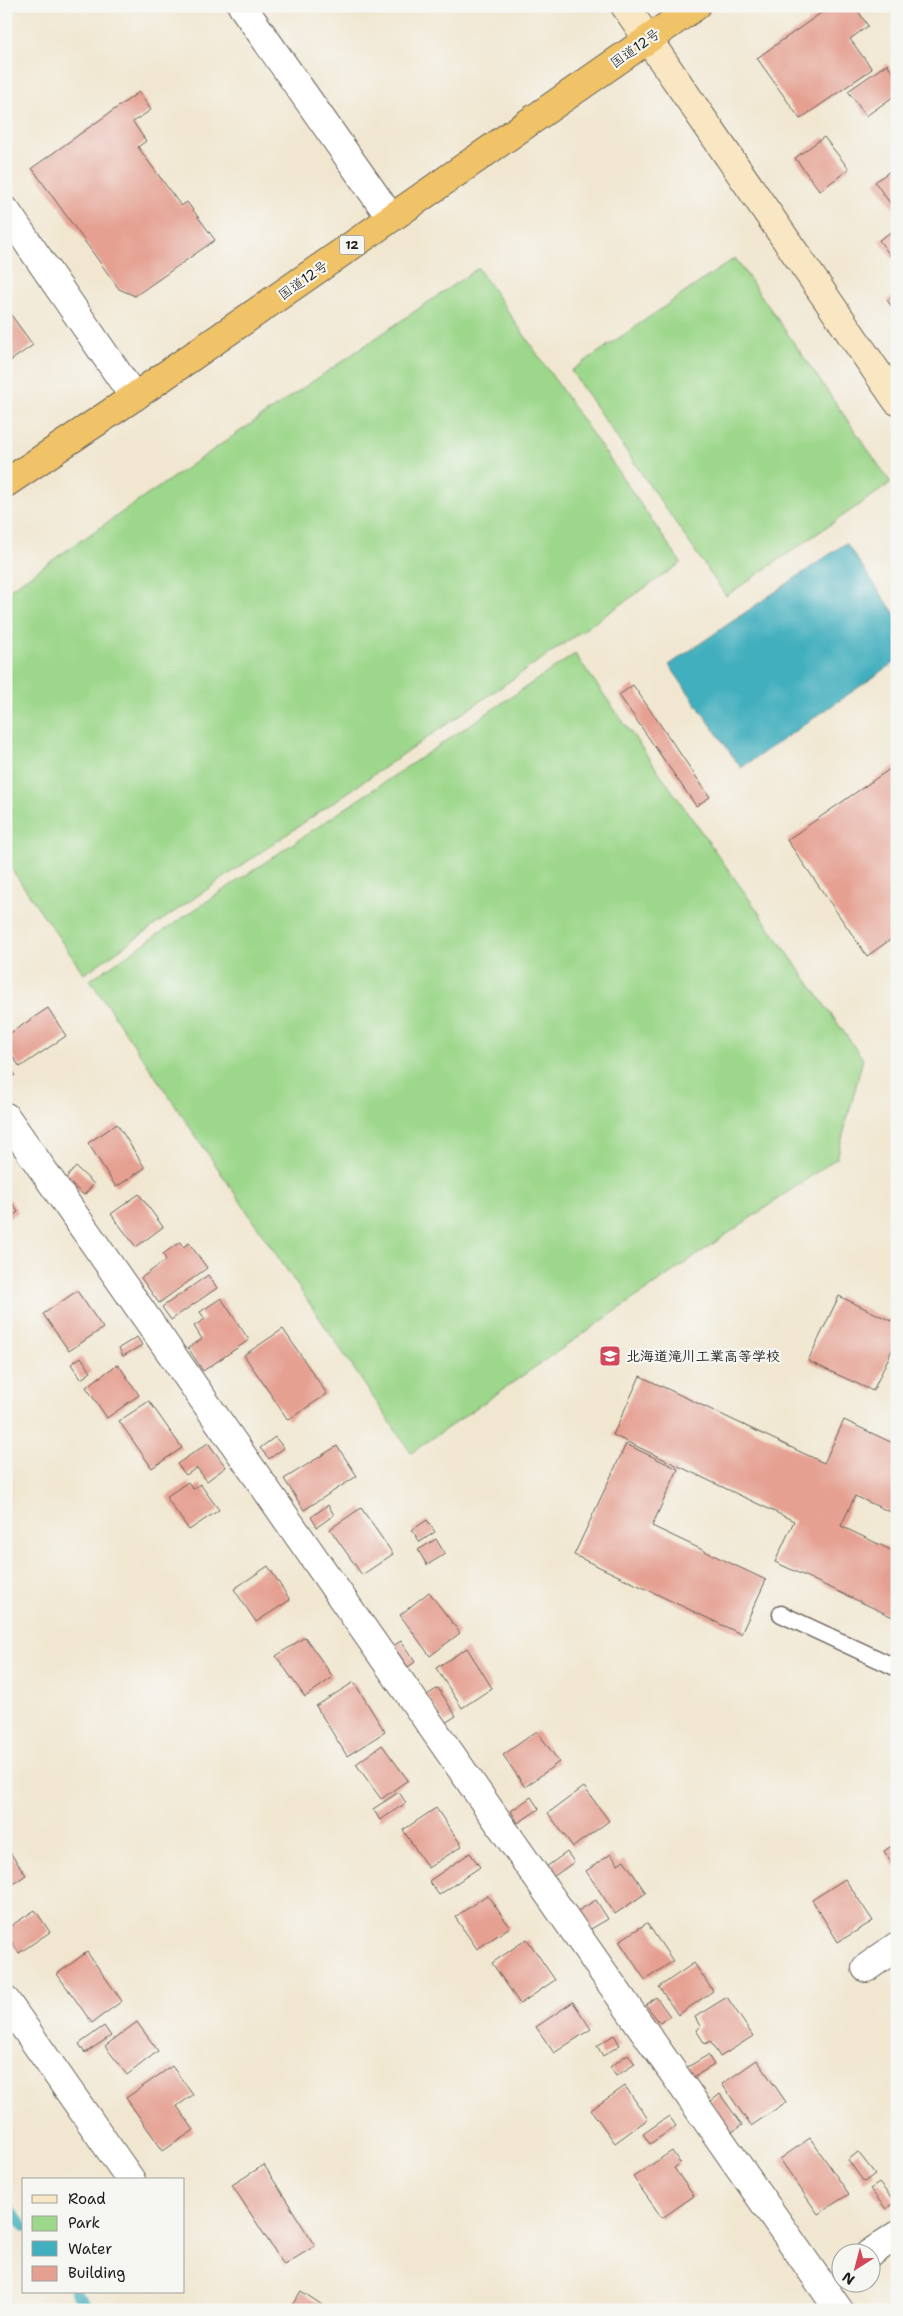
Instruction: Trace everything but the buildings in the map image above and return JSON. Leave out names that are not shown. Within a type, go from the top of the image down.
[{"type":"highway","name":"国道12号","points":[[6,483],[134,397],[696,6]]},
{"type":"street","points":[[242,6],[391,218]]},
{"type":"street","points":[[625,6],[897,401]]},
{"type":"street","points":[[6,211],[134,397]]},
{"type":"street","points":[[6,1117],[830,2278]]},
{"type":"street","points":[[866,1968],[897,1946]]},
{"type":"street","points":[[6,2001],[130,2178]]},
{"type":"street","points":[[880,2247],[897,2235]]},
{"type":"street","points":[[835,2294],[839,2310]]},
{"type":"lane","points":[[781,1614],[897,1668]]},
{"type":"green space","points":[[735,258],[891,483],[726,596],[571,371]]},
{"type":"green space","points":[[478,268],[681,563],[84,974],[6,861],[6,592]]},
{"type":"green space","points":[[575,654],[863,1059],[837,1158],[411,1453],[90,980]]},
{"type":"water","points":[[846,543],[897,617],[897,661],[741,768],[669,665]]},
{"type":"waterway","points":[[6,2203],[22,2224]]},
{"type":"waterway","points":[[77,2294],[92,2310]]},
{"type":"place","name":"北海道滝川工業高等学校","points":[[610,1356]]}]
